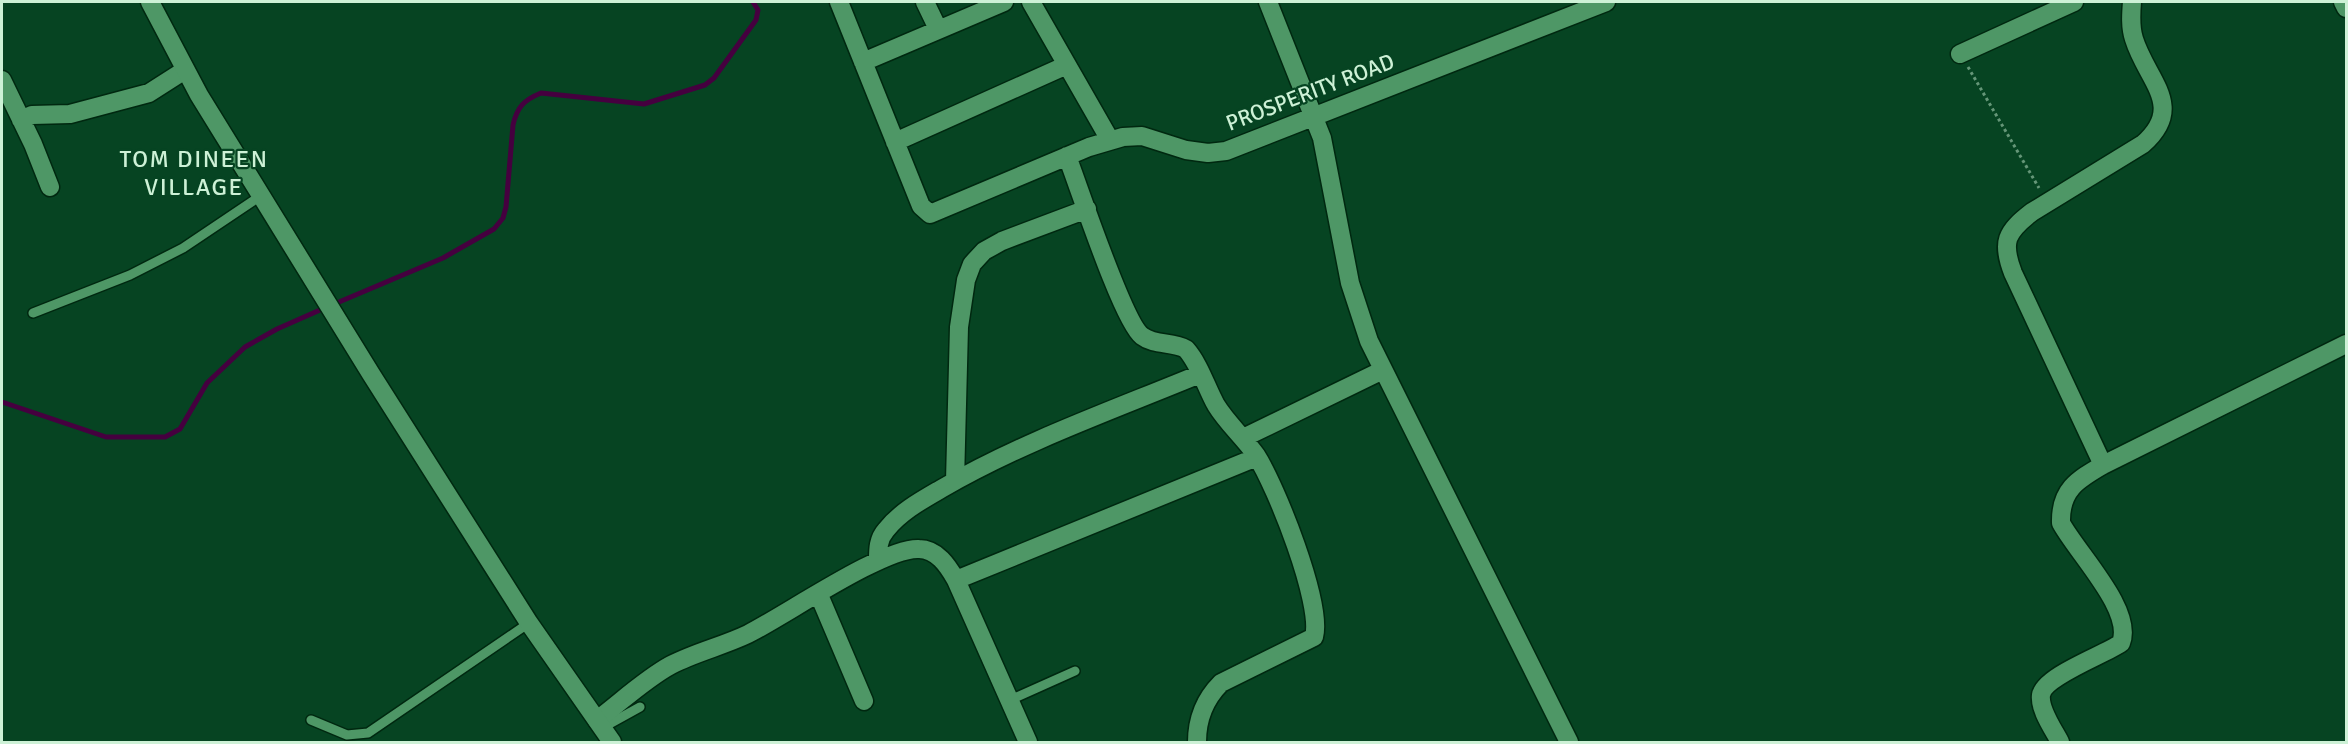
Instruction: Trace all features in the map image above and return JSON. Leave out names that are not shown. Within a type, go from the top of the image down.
[{"type":"street","points":[[150,2],[185,70],[262,195],[529,623],[604,730],[670,666],[746,635],[878,560],[906,550],[921,548],[941,559],[956,580],[1028,742]]},
{"type":"street","points":[[839,2],[895,142],[1067,65]]},
{"type":"street","points":[[925,2],[939,29]]},
{"type":"street","points":[[863,62],[1004,2]]},
{"type":"street","points":[[1030,2],[1110,140]]},
{"type":"street","points":[[1268,2],[1314,117],[1330,173],[1350,283],[1369,340],[1569,742]]},
{"type":"street","name":"PROSPERITY ROAD","points":[[895,142],[921,206],[927,213],[935,212],[1110,140],[1142,136],[1186,150],[1208,153],[1247,144],[1606,2]]},
{"type":"street","points":[[1960,54],[2074,2]]},
{"type":"street","points":[[2103,465],[2007,257],[2006,241],[2015,225],[2143,144],[2156,132],[2163,120],[2164,105],[2132,36],[2132,2]]},
{"type":"street","points":[[2343,2],[2346,8]]},
{"type":"street","points":[[21,120],[32,115],[70,114],[149,93],[185,70]]},
{"type":"street","points":[[2,80],[50,187]]},
{"type":"street","points":[[1067,156],[1124,308],[1136,330],[1149,340],[1177,344],[1186,349],[1218,408],[1257,457],[1288,522],[1312,602],[1316,630],[1309,642],[1242,671],[1221,683],[1210,694],[1199,715],[1197,742]]},
{"type":"street","points":[[955,481],[959,327],[966,280],[972,264],[984,251],[1002,241],[1088,209]]},
{"type":"street","points":[[2060,742],[2042,703],[2041,694],[2047,684],[2061,675],[2121,643],[2124,635],[2119,614],[2061,523],[2061,507],[2069,490],[2084,476],[2103,465],[2346,344]]},
{"type":"street","points":[[1243,438],[1383,370]]},
{"type":"street","points":[[878,560],[878,545],[884,531],[920,501],[1023,448],[1200,374]]},
{"type":"street","points":[[956,580],[1257,457]]},
{"type":"street","points":[[819,595],[864,701]]},
{"type":"lane","points":[[33,313],[141,270],[213,230],[262,195]]},
{"type":"lane","points":[[311,720],[347,735],[368,734],[529,623]]},
{"type":"lane","points":[[1010,700],[1075,671]]},
{"type":"lane","points":[[604,730],[640,707]]},
{"type":"path","points":[[1960,54],[2048,203]]},
{"type":"waterway","points":[[339,302],[443,258],[494,229],[503,218],[506,207],[513,125],[519,109],[530,98],[541,93],[644,104],[705,85],[714,78],[756,20],[758,10],[753,2]]},
{"type":"waterway","points":[[2,402],[106,437],[165,437],[180,429],[207,383],[245,347],[277,329],[320,310]]},
{"type":"district","name":"TOM DINEEN VILLAGE","points":[[194,173]]}]
